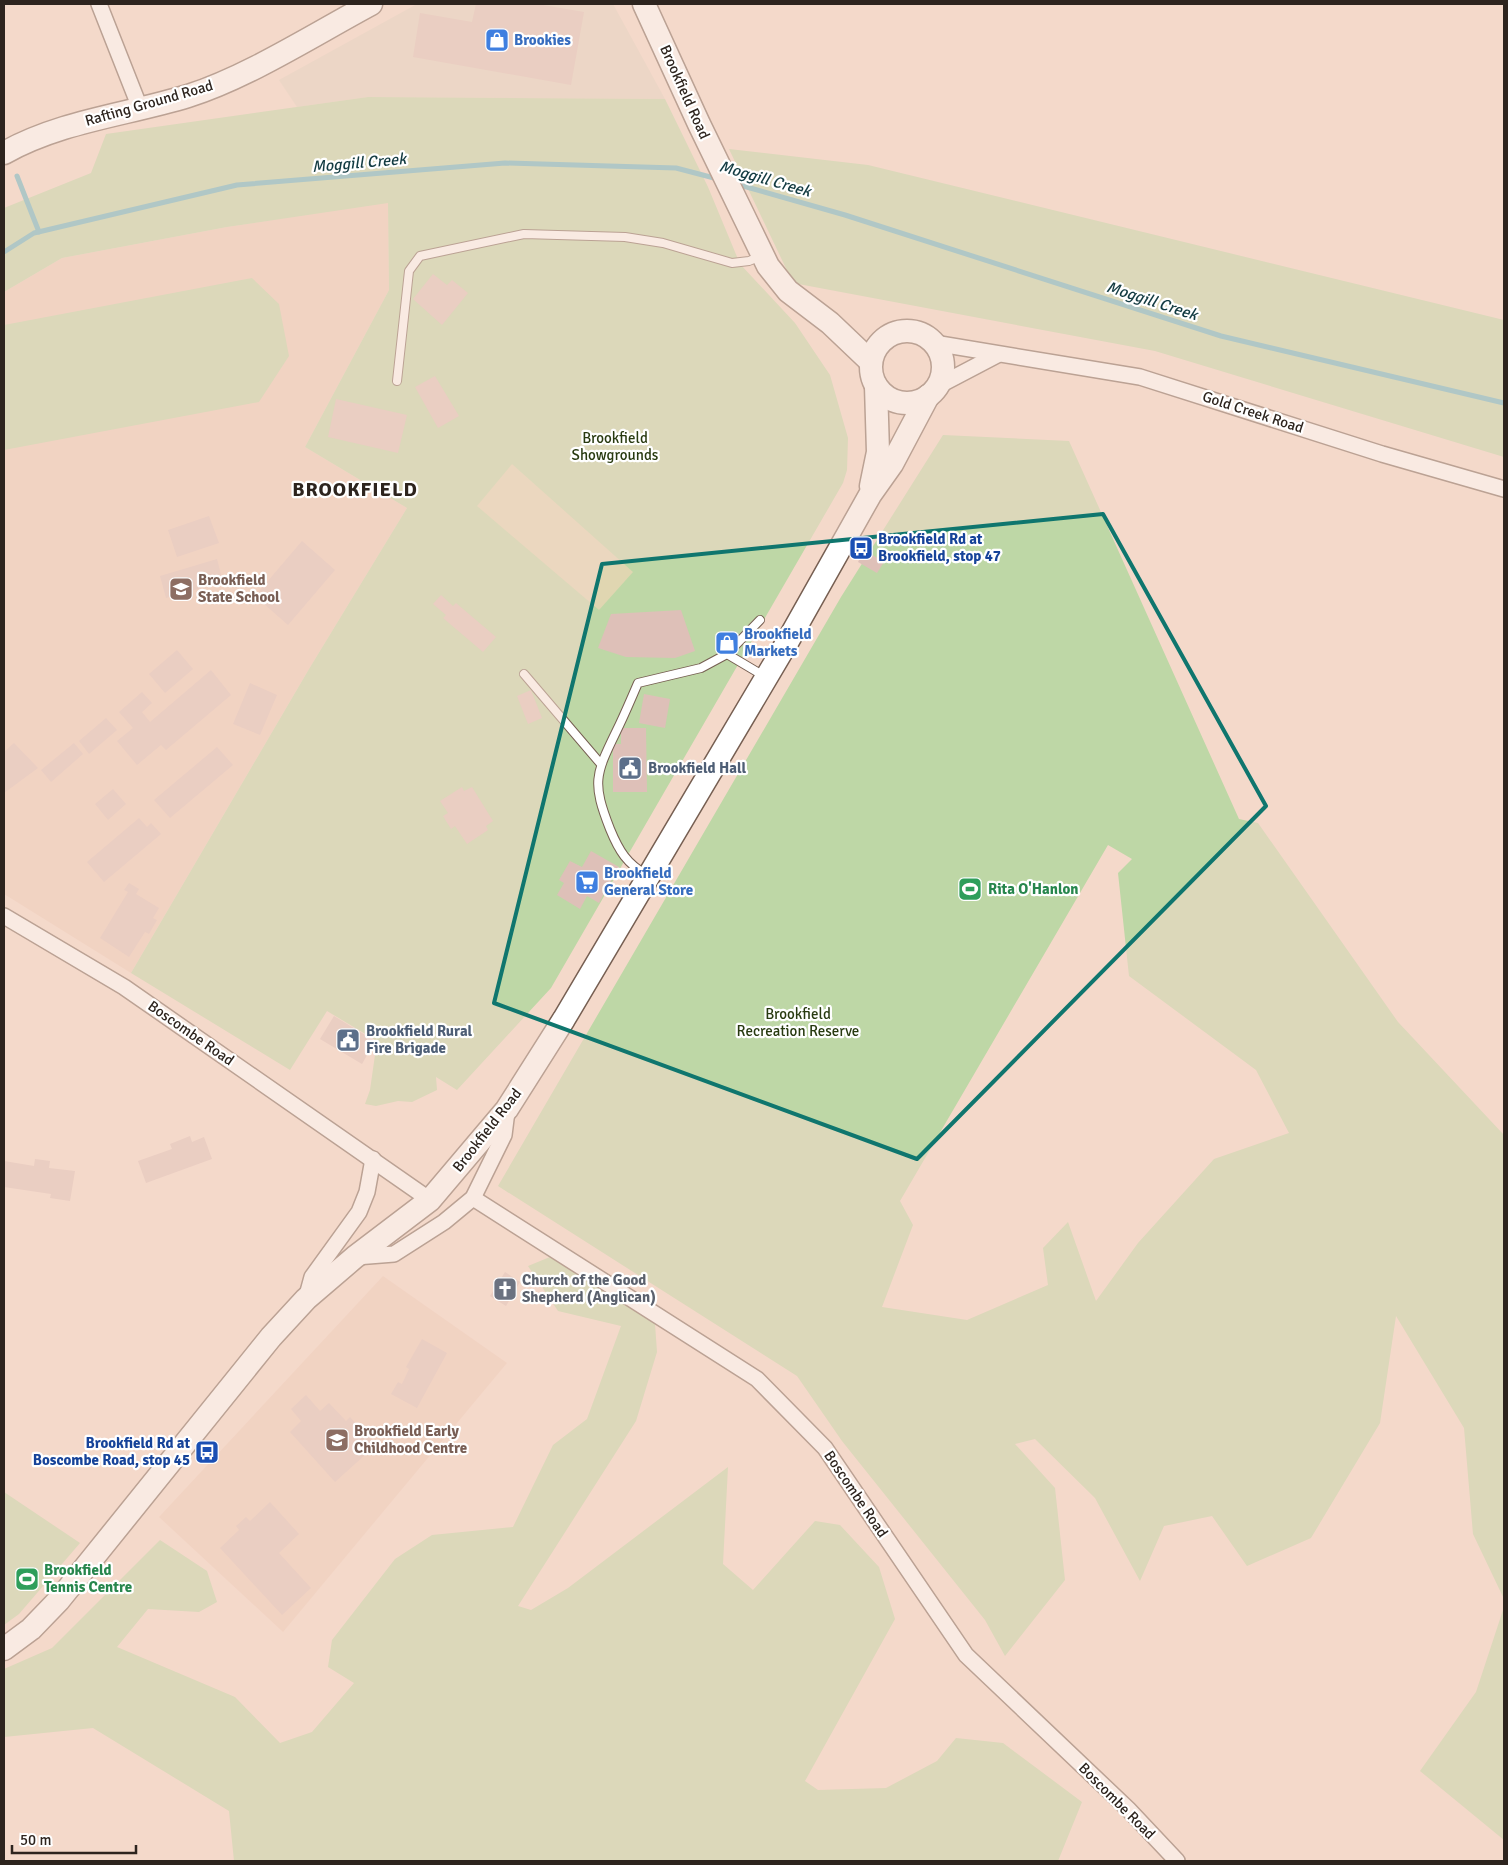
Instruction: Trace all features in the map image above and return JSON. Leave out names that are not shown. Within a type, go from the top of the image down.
[{"type":"main road","name":"Rafting Ground Road","points":[[4,154],[46,133],[189,96],[218,84],[371,4]]},
{"type":"main road","name":"Brookfield Road","points":[[644,4],[699,124],[768,266],[788,291],[830,323],[871,362]]},
{"type":"main road","name":"Brookfield Road","points":[[830,323],[882,341]]},
{"type":"main road","points":[[902,331],[914,332],[925,336],[934,344],[940,354],[942,365],[941,377],[932,391],[917,401],[900,402],[884,394],[876,386],[872,375],[871,362],[874,351],[882,341],[891,334],[902,331]]},
{"type":"main road","name":"Brookfield Road","points":[[870,495],[878,452],[876,386]]},
{"type":"main road","name":"Brookfield Road","points":[[4,1649],[31,1629],[59,1600],[271,1337],[306,1299],[355,1257],[430,1200],[507,1109],[564,1019],[766,677],[870,495],[892,464],[932,391]]},
{"type":"street","points":[[99,4],[140,108]]},
{"type":"street","name":"Gold Creek Road","points":[[934,344],[998,356],[1140,377],[1382,454],[1504,489]]},
{"type":"street","points":[[932,391],[998,356]]},
{"type":"street","name":"Boscombe Road","points":[[4,916],[124,987],[430,1200]]},
{"type":"street","points":[[355,1257],[394,1254],[444,1222],[472,1198],[504,1135],[507,1109]]},
{"type":"street","points":[[306,1299],[312,1276],[359,1212],[368,1192],[373,1159]]},
{"type":"street","name":"Boscombe Road","points":[[472,1198],[757,1379],[825,1448],[966,1655],[1128,1809],[1176,1861]]},
{"type":"lane","points":[[397,381],[409,271],[420,256],[524,234],[635,239],[662,243],[732,263],[749,261],[757,246]]},
{"type":"lane","points":[[648,876],[633,867],[624,858],[617,845],[600,803],[598,776],[600,763],[638,683],[701,668],[727,654],[760,620]]},
{"type":"lane","points":[[727,654],[766,677]]},
{"type":"lane","points":[[524,674],[600,763]]},
{"type":"highlighted area","points":[[1103,514],[1266,806],[917,1159],[494,1003],[602,564]]},
{"type":"shaded area","points":[[417,4],[613,4],[665,99],[368,97],[297,107],[279,80]]},
{"type":"shaded area","name":"Brookfield State School","points":[[388,202],[389,290],[305,447],[407,508],[309,669],[131,973],[4,894],[4,292],[62,258],[227,227]]},
{"type":"shaded area","name":"Brookfield Early Childhood Centre","points":[[383,1276],[507,1363],[283,1632],[159,1517]]},
{"type":"green space","name":"Brookfield Showgrounds","points":[[368,97],[665,99],[708,187],[740,264],[795,323],[830,375],[848,438],[847,470],[843,483],[551,988],[457,1090],[436,1077],[437,1090],[412,1102],[398,1101],[376,1106],[365,1104],[370,1090],[377,1041],[327,1011],[290,1070],[131,973],[309,669],[407,508],[305,447],[389,290],[388,203],[227,227],[62,258],[4,292],[4,208],[91,173],[106,134]]},
{"type":"green space","points":[[729,149],[868,165],[1504,320],[1504,457],[1155,351],[793,283]]},
{"type":"green space","points":[[252,278],[279,304],[289,356],[259,402],[4,450],[4,325]]},
{"type":"green space","name":"Brookfield Recreation Reserve","points":[[943,435],[1069,441],[1239,819],[1258,823],[1398,1022],[1504,1135],[1504,1599],[1473,1534],[1464,1428],[1396,1316],[1380,1423],[1311,1538],[1247,1566],[1212,1516],[1164,1526],[1140,1581],[1095,1498],[1035,1439],[1015,1444],[1055,1488],[1065,1580],[1005,1656],[985,1620],[842,1441],[797,1376],[498,1186],[841,597]],"holes":[[[1108,845],[1132,859],[1118,873],[1129,976],[1256,1070],[1289,1133],[1214,1159],[1138,1243],[1096,1301],[1068,1222],[1043,1248],[1048,1285],[967,1320],[882,1307],[913,1225],[900,1201]]]},
{"type":"green space","points":[[550,1257],[639,1301],[655,1324],[657,1352],[636,1421],[518,1606],[531,1610],[568,1588],[728,1467],[723,1564],[753,1590],[815,1521],[840,1525],[879,1567],[895,1619],[805,1781],[818,1790],[886,1788],[937,1761],[956,1738],[1003,1743],[1082,1802],[1058,1861],[234,1861],[229,1811],[93,1728],[4,1737],[4,1669],[52,1648],[160,1540],[207,1571],[217,1602],[199,1612],[148,1609],[117,1647],[235,1697],[280,1743],[312,1732],[354,1683],[328,1667],[332,1640],[395,1559],[432,1535],[513,1527],[553,1445],[587,1419],[621,1326],[558,1311],[528,1266]]},
{"type":"green space","name":"Brookfield Tennis Centre","points":[[4,1492],[80,1543],[19,1614],[4,1625]]},
{"type":"green space","points":[[1504,1607],[1504,1840],[1420,1771],[1476,1692]]},
{"type":"sand","points":[[512,464],[633,572],[599,610],[477,506]]},
{"type":"building","name":"Brookies","points":[[476,4],[537,4],[584,12],[571,85],[413,57],[420,13],[472,22]]},
{"type":"building","points":[[433,274],[447,285],[452,280],[468,293],[442,325],[413,299]]},
{"type":"building","points":[[435,376],[459,416],[438,428],[415,387]]},
{"type":"building","points":[[336,399],[407,415],[398,453],[328,437]]},
{"type":"building","points":[[209,516],[219,543],[177,557],[168,530]]},
{"type":"building","points":[[302,541],[335,570],[288,625],[255,596]]},
{"type":"building","points":[[864,550],[884,562],[877,573],[858,562]]},
{"type":"building","points":[[217,559],[223,582],[166,598],[160,576]]},
{"type":"building","points":[[441,595],[453,606],[456,603],[496,637],[483,652],[443,618],[446,615],[433,604]]},
{"type":"building","points":[[681,610],[695,651],[675,658],[626,657],[598,648],[611,614]]},
{"type":"building","points":[[177,650],[193,669],[165,693],[149,674]]},
{"type":"building","points":[[211,670],[231,695],[166,750],[161,745],[137,765],[117,741],[133,728],[119,712],[142,692],[152,703],[142,712],[150,722]]},
{"type":"building","points":[[250,683],[277,695],[260,735],[233,724]]},
{"type":"building","points":[[531,690],[542,718],[528,724],[517,696]]},
{"type":"building","points":[[644,694],[670,699],[665,728],[639,723]]},
{"type":"building","points":[[106,718],[117,730],[89,754],[79,741]]},
{"type":"building","name":"Brookfield Hall","points":[[621,728],[646,728],[647,792],[613,792],[613,744],[621,744]]},
{"type":"building","points":[[14,743],[38,768],[4,793],[4,752]]},
{"type":"building","points":[[74,743],[83,754],[51,782],[41,770]]},
{"type":"building","points":[[217,747],[233,765],[170,818],[154,800]]},
{"type":"building","points":[[462,787],[464,791],[472,787],[493,821],[486,826],[488,830],[467,844],[455,826],[451,829],[443,816],[448,813],[440,801]]},
{"type":"building","points":[[113,789],[126,804],[108,820],[95,804]]},
{"type":"building","points":[[139,818],[147,827],[151,823],[161,834],[104,882],[87,862]]},
{"type":"building","name":"Brookfield General Store","points":[[591,851],[619,867],[599,903],[587,896],[580,909],[557,895],[564,883],[559,880],[570,861],[582,867]]},
{"type":"building","points":[[129,883],[139,889],[136,894],[159,908],[153,918],[157,920],[149,934],[145,932],[129,957],[100,938],[128,892],[124,890]]},
{"type":"building","name":"Brookfield Rural Fire Brigade","points":[[334,1016],[375,1041],[362,1064],[320,1039]]},
{"type":"building","points":[[190,1136],[192,1142],[204,1137],[212,1159],[146,1183],[138,1161],[172,1149],[170,1144]]},
{"type":"building","points":[[35,1159],[50,1161],[49,1168],[75,1171],[70,1201],[50,1198],[51,1194],[4,1187],[4,1161],[34,1166]]},
{"type":"building","name":"Church of the Good Shepherd (Anglican)","points":[[505,1272],[520,1282],[506,1306],[490,1296]]},
{"type":"building","points":[[422,1339],[447,1353],[417,1408],[391,1394],[398,1382],[402,1384],[409,1369],[406,1367]]},
{"type":"building","points":[[306,1395],[320,1411],[329,1403],[346,1421],[350,1417],[376,1445],[335,1482],[290,1432],[301,1421],[291,1409]]},
{"type":"building","points":[[270,1502],[299,1534],[279,1553],[311,1588],[282,1615],[220,1548],[239,1530],[236,1526],[246,1517],[250,1521]]},
{"type":"waterway","name":"Moggill Creek","points":[[4,252],[34,233],[237,185],[505,163],[676,168],[718,179]]},
{"type":"waterway","points":[[17,176],[39,232]]},
{"type":"waterway","name":"Moggill Creek","points":[[736,184],[845,215],[1221,336],[1504,403]]},
{"type":"place","name":"Brookies","points":[[497,40]]},
{"type":"place","name":"Brookfield Rd at Brookfield, stop 47","points":[[861,548]]},
{"type":"place","name":"Brookfield State School","points":[[181,589]]},
{"type":"place","name":"Brookfield Markets","points":[[727,643]]},
{"type":"place","name":"Brookfield Hall","points":[[630,768]]},
{"type":"place","name":"Brookfield General Store","points":[[587,882]]},
{"type":"place","name":"Rita O'Hanlon","points":[[970,889]]},
{"type":"place","name":"Brookfield Rural Fire Brigade","points":[[348,1040]]},
{"type":"place","name":"Church of the Good Shepherd (Anglican)","points":[[505,1289]]},
{"type":"place","name":"Brookfield Early Childhood Centre","points":[[337,1440]]},
{"type":"place","name":"Brookfield Rd at Boscombe Road, stop 45","points":[[207,1452]]},
{"type":"place","name":"Brookfield Tennis Centre","points":[[27,1579]]},
{"type":"district","name":"BROOKFIELD","points":[[355,489]]}]
